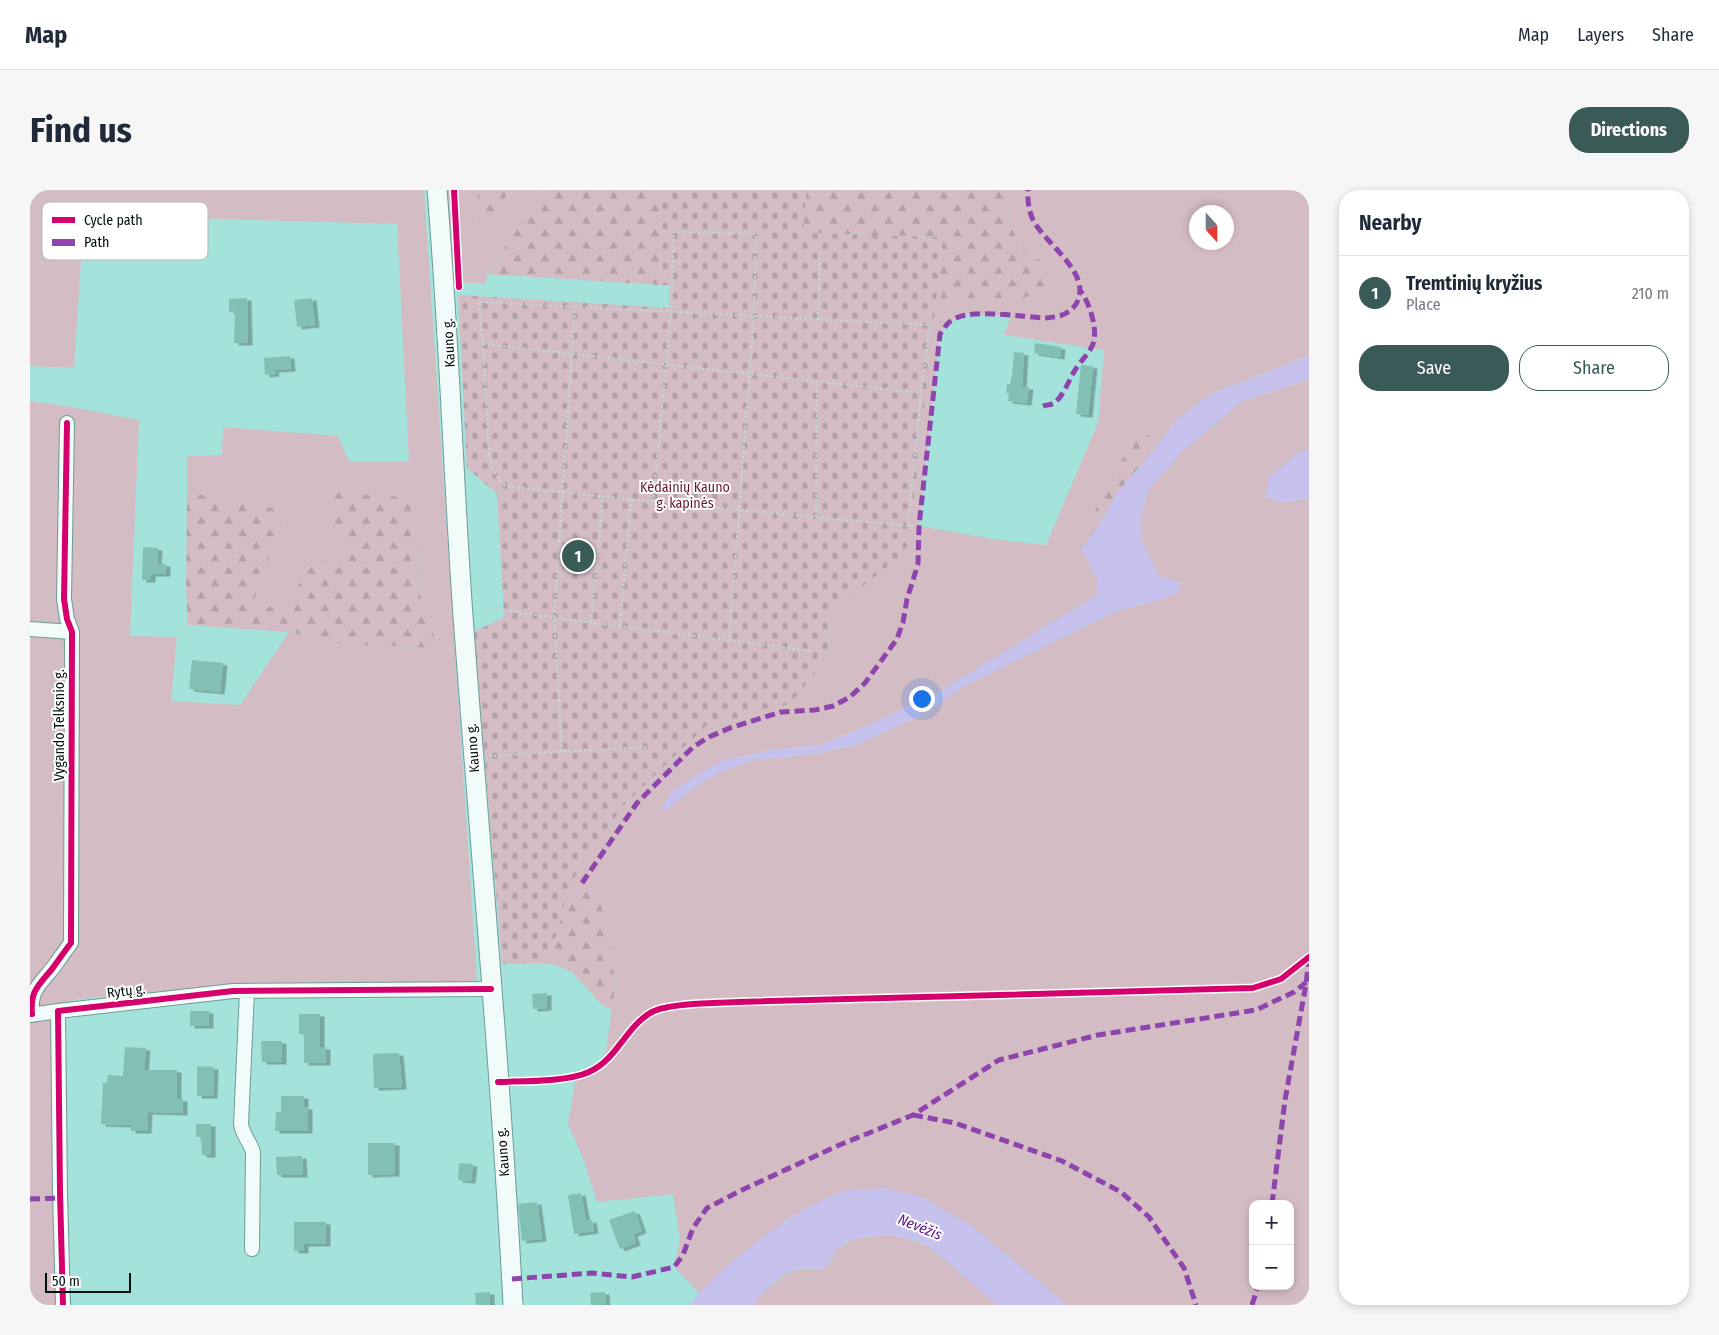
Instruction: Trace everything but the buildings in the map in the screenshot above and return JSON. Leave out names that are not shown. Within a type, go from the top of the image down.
[{"type":"main road","name":"Kauno g.","points":[[437,190],[446,286],[463,612],[513,1305]]},
{"type":"street","name":"Vygando Telksnio g.","points":[[31,1014],[31,1002],[35,988],[53,968],[71,943],[72,632],[67,619],[64,599],[67,423]]},
{"type":"street","points":[[30,629],[72,632]]},
{"type":"street","name":"Rytų g.","points":[[31,1014],[233,991],[491,989]]},
{"type":"street","points":[[247,991],[241,1124],[242,1131],[248,1138],[253,1152],[252,1249]]},
{"type":"street","points":[[58,1011],[63,1305]]},
{"type":"path","points":[[653,502],[666,365],[674,232],[756,234],[754,315],[729,641]]},
{"type":"path","points":[[818,320],[820,251]]},
{"type":"path","points":[[665,299],[669,311]]},
{"type":"path","points":[[908,526],[921,393],[930,325],[479,302],[489,456],[496,476],[506,486],[816,518],[908,526],[919,526]]},
{"type":"path","points":[[562,752],[554,618],[575,307]]},
{"type":"path","points":[[483,344],[921,393]]},
{"type":"path","points":[[816,518],[817,382]]},
{"type":"path","points":[[591,622],[603,496]]},
{"type":"path","points":[[620,626],[632,499]]},
{"type":"path","points":[[485,607],[554,618],[813,651]]},
{"type":"path","points":[[488,756],[646,747]]},
{"type":"green space","points":[[30,190],[424,190],[477,980],[454,983],[252,983],[79,999],[52,1005],[56,1294],[63,1305],[30,1305],[30,401],[139,420],[130,636],[177,637],[171,701],[240,705],[289,632],[339,644],[438,648],[419,591],[417,498],[359,541],[349,559],[313,563],[283,606],[250,608],[285,510],[187,492],[187,456],[222,455],[223,427],[338,436],[349,461],[409,462],[397,224],[208,219],[208,202],[42,202],[42,260],[81,260],[74,368],[30,366]]},
{"type":"green space","points":[[446,190],[477,190],[480,232],[510,190],[544,190],[487,273],[486,283],[453,281]]},
{"type":"green space","points":[[477,190],[510,190],[480,233]]},
{"type":"green space","points":[[544,190],[662,190],[661,285],[487,274]]},
{"type":"green space","name":"Kėdainių Kauno g. kapinės","points":[[662,190],[806,190],[803,233],[943,237],[911,526],[906,552],[829,613],[828,657],[790,704],[706,726],[623,806],[569,885],[549,963],[502,964],[474,632],[504,617],[497,494],[467,468],[458,295],[669,308],[669,285],[661,285]]},
{"type":"green space","points":[[806,190],[1007,190],[1009,220],[1018,243],[1043,263],[1049,284],[1039,293],[1023,298],[936,298],[943,237],[803,233]]},
{"type":"green space","points":[[1007,190],[1309,190],[1309,356],[1211,394],[1176,420],[1163,439],[1140,433],[1081,548],[1097,579],[1097,595],[935,694],[866,726],[820,745],[772,750],[720,761],[666,810],[691,790],[720,772],[754,760],[806,755],[854,746],[913,719],[969,684],[1119,610],[1160,600],[1182,584],[1159,576],[1142,542],[1140,520],[1149,489],[1182,452],[1242,401],[1309,379],[1309,450],[1300,451],[1265,497],[1284,503],[1309,498],[1309,1305],[1067,1305],[971,1225],[840,1193],[788,1219],[731,1264],[699,1293],[674,1267],[680,1239],[673,1194],[597,1202],[583,1158],[568,1124],[576,1077],[604,1064],[615,987],[609,930],[598,896],[569,885],[623,806],[706,726],[790,704],[828,657],[829,613],[906,552],[911,526],[936,298],[1023,298],[1043,263],[1018,243],[1009,220]],"holes":[[[969,314],[1011,316],[1004,335],[1104,350],[1098,423],[1046,545],[999,540],[919,526],[940,334],[949,323]]]},
{"type":"green space","points":[[1140,433],[1163,439],[1118,492],[1096,530],[1081,548],[1106,482]]},
{"type":"green space","points":[[187,492],[285,510],[251,608],[283,606],[313,563],[349,558],[359,541],[331,530],[328,492],[417,498],[419,591],[438,648],[339,644],[289,632],[188,625],[186,587]]},
{"type":"green space","points":[[569,885],[598,896],[609,930],[615,987],[612,1010],[602,1005],[572,972],[549,963]]},
{"type":"green space","points":[[897,1235],[928,1246],[996,1305],[753,1305],[762,1292],[788,1272],[804,1268],[817,1270],[829,1264],[833,1254],[848,1242],[866,1237]]},
{"type":"water","points":[[1309,356],[1309,379],[1242,401],[1182,452],[1149,489],[1140,520],[1142,542],[1159,576],[1182,584],[1179,592],[1160,600],[1119,610],[969,684],[914,719],[853,746],[806,755],[754,760],[720,772],[691,790],[666,810],[661,808],[673,790],[720,761],[772,750],[820,745],[935,694],[1097,595],[1097,579],[1081,548],[1096,530],[1118,492],[1163,439],[1176,420],[1211,394]]},
{"type":"water","points":[[1309,450],[1309,498],[1284,503],[1265,497],[1269,477],[1300,451]]},
{"type":"water","name":"Nevėžis","points":[[884,1188],[922,1197],[971,1225],[1067,1305],[996,1305],[928,1246],[906,1238],[874,1235],[844,1243],[837,1249],[828,1265],[823,1269],[797,1269],[782,1276],[753,1305],[690,1305],[719,1273],[758,1241],[800,1212],[838,1193]]},
{"type":"marked path","points":[[582,883],[637,803],[693,747],[709,737],[730,728],[781,712],[815,710],[833,706],[850,697],[865,683],[897,639],[918,564],[919,526],[940,334],[947,324],[965,315],[1000,314],[1046,318],[1059,316],[1073,308],[1080,293],[1079,282],[1066,260],[1033,220],[1030,213],[1028,190]]},
{"type":"marked path","points":[[1043,406],[1058,400],[1074,371],[1093,345],[1095,335],[1092,314],[1080,290]]},
{"type":"marked path","points":[[1272,1200],[1285,1100],[1309,958]]},
{"type":"marked path","points":[[512,1279],[592,1273],[632,1277],[674,1267],[683,1255],[693,1228],[707,1208],[837,1146],[913,1115],[999,1060],[1098,1035],[1256,1010],[1294,992],[1309,980]]},
{"type":"marked path","points":[[913,1115],[955,1123],[1062,1161],[1121,1192],[1149,1217],[1184,1268],[1196,1305]]},
{"type":"marked path","points":[[30,1199],[60,1198]]},
{"type":"marked path","points":[[1252,1305],[1257,1290]]},
{"type":"cycle path","points":[[454,190],[459,287]]},
{"type":"cycle path","points":[[32,1014],[32,1000],[36,989],[71,943],[72,632],[67,619],[64,599],[67,423]]},
{"type":"cycle path","points":[[498,1082],[569,1078],[589,1072],[607,1060],[643,1018],[659,1009],[669,1007],[738,1002],[1253,988],[1281,979],[1309,957]]},
{"type":"cycle path","points":[[63,1305],[58,1011],[233,991],[491,989]]},
{"type":"place","name":"Tremtinių kryžius","points":[[578,556]]}]
